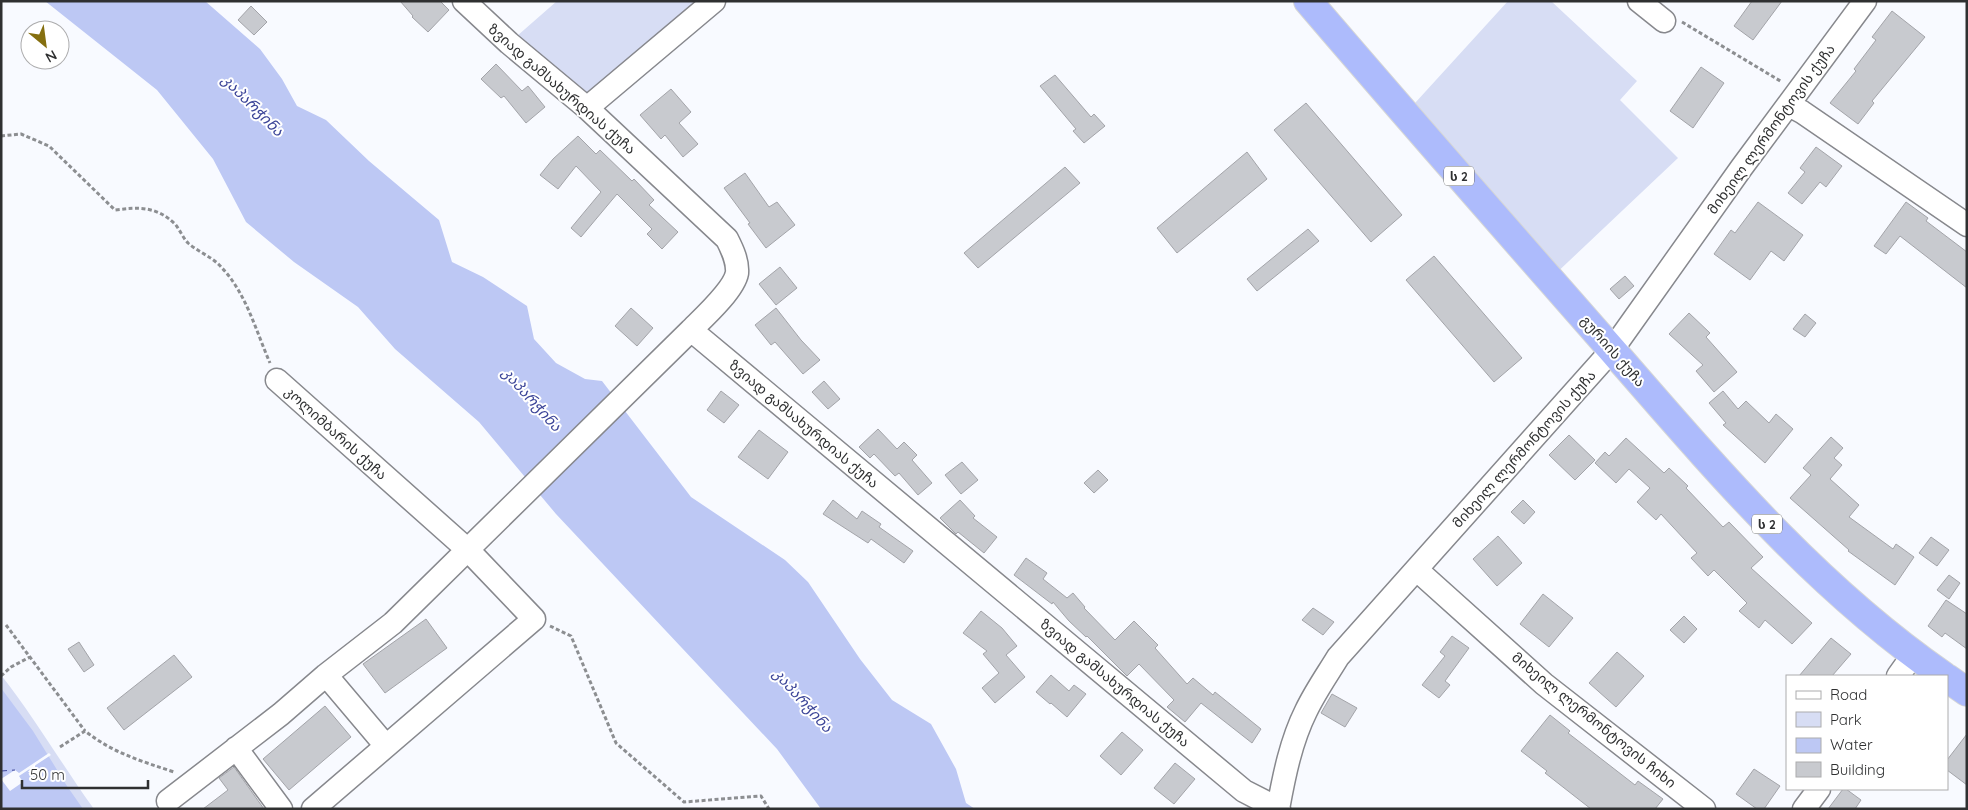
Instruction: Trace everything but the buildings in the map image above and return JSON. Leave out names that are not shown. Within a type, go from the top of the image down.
[{"type":"highway","name":"გურიის ქუჩა","points":[[1308,1],[1612,350],[1771,529],[1859,612],[1906,666],[1940,675]]},
{"type":"highway","points":[[1948,679],[1967,692]]},
{"type":"street","name":"ზვიად გამსახურდიას ქუჩა","points":[[464,1],[509,43],[587,108],[727,239],[735,256],[737,273],[727,293],[691,330],[1244,791],[1279,809]]},
{"type":"street","points":[[587,108],[714,1]]},
{"type":"street","name":"მიხეილ ლერმონტოვის ქუჩა","points":[[1279,809],[1283,782],[1293,746],[1306,712],[1338,657],[1612,350],[1742,168],[1865,1]]},
{"type":"street","points":[[1793,98],[1802,112],[1967,224]]},
{"type":"street","points":[[168,801],[393,624],[469,551],[626,392],[691,330]]},
{"type":"street","name":"კოლიმბარის ქუჩა","points":[[276,380],[469,551],[534,619]]},
{"type":"street","name":"მიხეილ ლერმონტოვის ჩიხი","points":[[1417,570],[1544,684],[1704,809]]},
{"type":"street","points":[[314,809],[534,619]]},
{"type":"street","points":[[326,675],[386,746]]},
{"type":"street","points":[[236,748],[281,809]]},
{"type":"street","points":[[1804,809],[1818,790]]},
{"type":"path","points":[[1653,8],[1671,16],[1793,98]]},
{"type":"path","name":"კოლიმბარის ქუჩა","points":[[1,136],[21,134],[49,146],[115,210],[139,207],[158,212],[175,224],[188,243],[221,266],[232,279],[244,301],[276,380]]},
{"type":"path","points":[[534,619],[571,636],[616,743],[684,802],[760,796],[769,809]]},
{"type":"path","points":[[6,625],[85,732],[102,744],[129,758],[196,779]]},
{"type":"path","points":[[1,676],[30,657]]},
{"type":"path","points":[[60,747],[85,732]]},
{"type":"green space","points":[[557,1],[714,1],[587,108],[509,43]]},
{"type":"green space","points":[[1508,1],[1551,1],[1637,81],[1620,100],[1678,158],[1550,279],[1405,114]]},
{"type":"green space","points":[[1,675],[25,708],[94,809],[1,809]]},
{"type":"water","name":"კაპარჭინა","points":[[45,1],[205,1],[260,49],[282,79],[297,106],[326,120],[369,161],[439,220],[452,262],[483,277],[527,306],[534,339],[556,363],[585,379],[602,381],[691,497],[785,560],[808,582],[860,659],[892,700],[931,724],[956,769],[966,803],[975,809],[821,809],[777,749],[556,514],[479,422],[395,349],[358,307],[294,262],[246,222],[213,159],[157,90]]},
{"type":"water","points":[[1,688],[33,731],[83,809],[1,809]]},
{"type":"pier","points":[[49,753],[51,755],[19,776],[23,782],[10,791],[1,779],[15,770],[19,773]]},
{"type":"ferry route","points":[[1,771],[15,770]]}]
